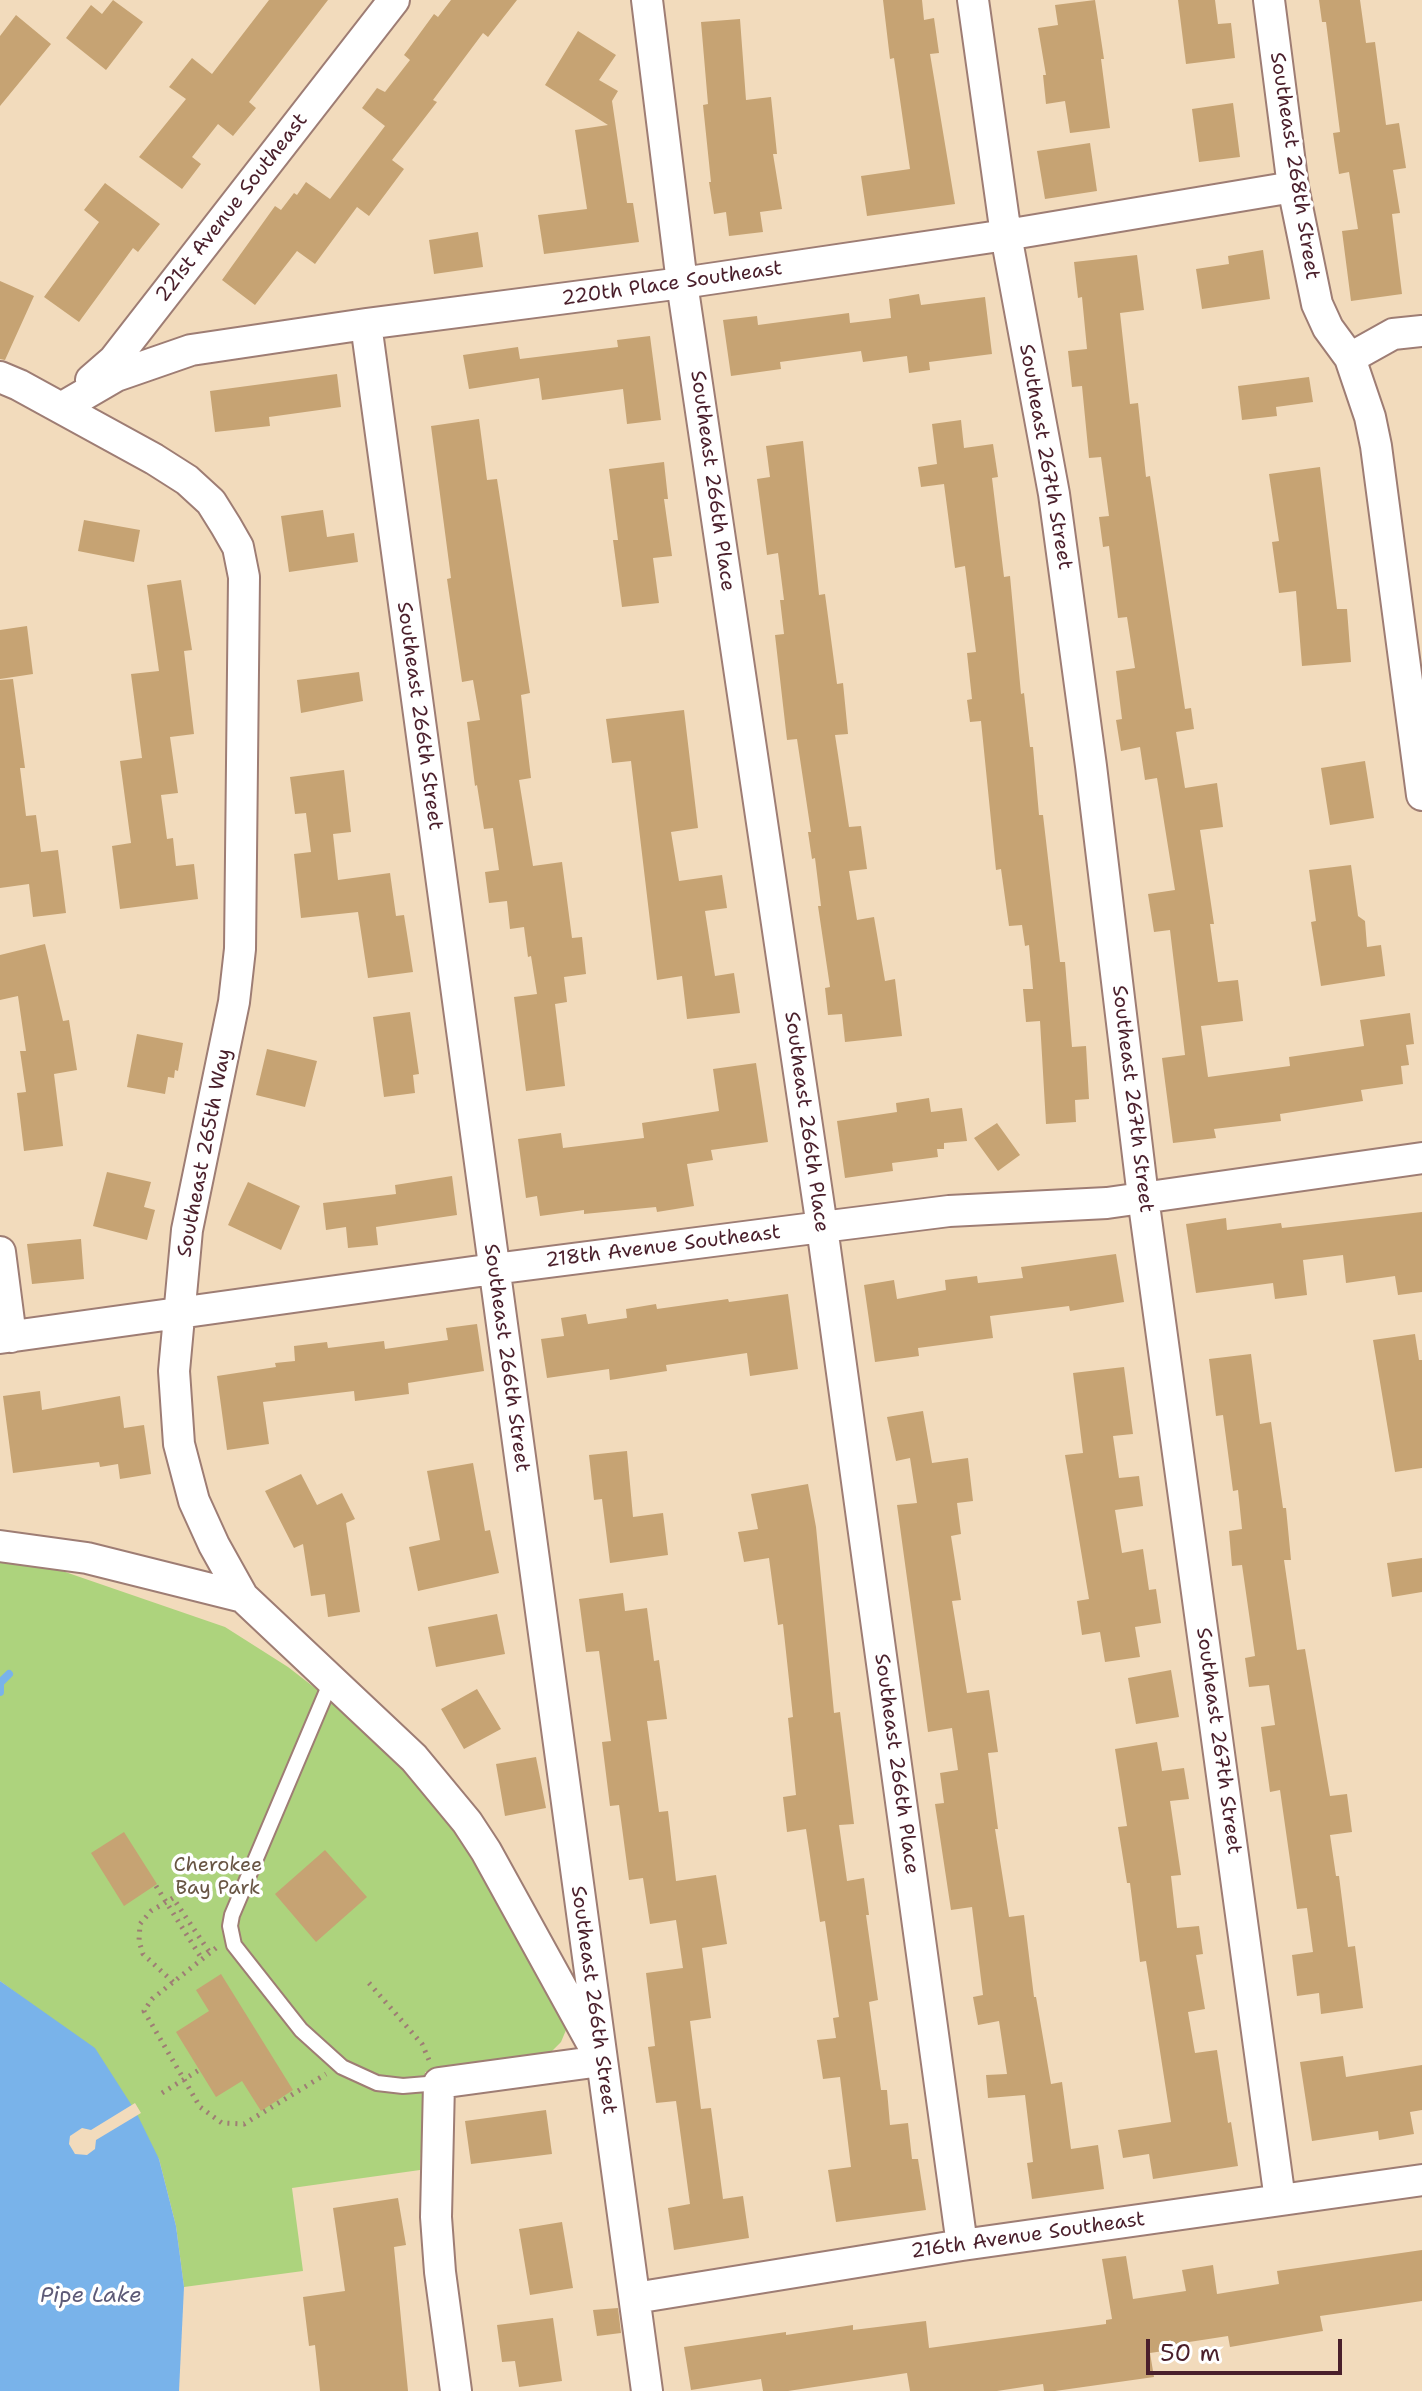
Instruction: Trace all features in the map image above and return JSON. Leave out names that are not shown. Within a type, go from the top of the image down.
[{"type":"street","name":"221st Avenue Southeast","points":[[61,408],[114,360],[394,0]]},
{"type":"street","name":"Southeast 266th Place","points":[[647,0],[682,283],[822,1227],[962,2245]]},
{"type":"street","name":"Southeast 267th Street","points":[[973,0],[1006,235],[1054,494],[1093,781],[1143,1197],[1280,2200]]},
{"type":"street","name":"Southeast 268th Street","points":[[1269,0],[1293,187],[1317,304],[1328,328],[1350,358],[1370,417],[1376,446],[1422,795]]},
{"type":"street","name":"220th Place Southeast","points":[[61,408],[116,376],[191,350],[682,283],[1006,235],[1293,187]]},
{"type":"street","name":"Southeast 266th Street","points":[[366,324],[647,2391]]},
{"type":"street","points":[[1350,358],[1393,334],[1422,331]]},
{"type":"street","name":"Southeast 265th Way","points":[[0,377],[187,480],[211,502],[226,526],[238,547],[244,577],[240,949],[234,1002],[187,1230],[174,1371],[179,1444],[194,1501],[243,1597],[414,1758],[467,1822],[601,2061]]},
{"type":"street","name":"218th Avenue Southeast","points":[[6,1338],[494,1269],[822,1227],[949,1211],[1107,1203],[1422,1158]]},
{"type":"street","points":[[0,1252],[6,1338]]},
{"type":"street","points":[[0,1546],[87,1558],[243,1597]]},
{"type":"street","points":[[456,2391],[436,2217],[439,2083],[601,2061]]},
{"type":"street","name":"216th Avenue Southeast","points":[[635,2298],[962,2245],[1422,2180]]},
{"type":"lane","points":[[332,1679],[232,1915],[230,1926],[234,1945],[301,2030],[340,2066],[377,2083],[403,2086],[439,2083]]},
{"type":"path","points":[[156,1886],[202,1959]]},
{"type":"path","points":[[173,1982],[143,1954],[139,1941],[143,1918],[173,1898],[210,1953]]},
{"type":"path","points":[[232,1936],[146,2004],[144,2011],[200,2107],[222,2123],[244,2124],[340,2066]]},
{"type":"path","points":[[369,1983],[422,2044],[439,2083]]},
{"type":"path","points":[[162,2093],[199,2070]]},
{"type":"green space","name":"Cherokee Bay Park","points":[[0,1553],[13,1554],[225,1627],[288,1667],[391,1747],[462,1840],[566,2030],[561,2042],[550,2053],[425,2072],[420,2170],[292,2188],[303,2271],[184,2287],[176,2226],[159,2159],[40,2011],[0,1981]]},
{"type":"water","name":"Pipe Lake","points":[[0,1981],[95,2048],[136,2112],[159,2159],[176,2226],[184,2287],[179,2391],[0,2391]]},
{"type":"pier","points":[[135,2103],[141,2113],[96,2140],[95,2149],[87,2155],[75,2154],[69,2144],[70,2136],[82,2128],[91,2130]]},
{"type":"building","points":[[113,0],[143,22],[106,70],[66,38],[91,5],[102,14]]},
{"type":"building","points":[[269,0],[328,0],[249,102],[256,108],[233,136],[218,124],[192,157],[201,164],[182,189],[139,157],[186,99],[169,87],[192,58],[212,74]]},
{"type":"building","points":[[451,0],[517,0],[488,37],[483,33],[433,100],[437,102],[392,160],[404,169],[369,216],[357,207],[315,264],[297,251],[255,305],[222,280],[275,206],[281,210],[306,182],[330,199],[385,126],[362,108],[377,88],[385,92],[410,60],[404,55],[434,14],[438,17]]},
{"type":"building","points":[[883,0],[922,0],[924,20],[934,18],[939,53],[930,54],[955,204],[867,216],[861,176],[910,169]]},
{"type":"building","points":[[1095,0],[1110,128],[1070,133],[1065,101],[1046,104],[1043,75],[1046,75],[1038,28],[1058,25],[1055,5]]},
{"type":"building","points":[[1178,0],[1215,0],[1218,24],[1231,23],[1235,58],[1186,64]]},
{"type":"building","points":[[1319,0],[1360,0],[1366,43],[1375,42],[1386,125],[1399,123],[1406,168],[1393,170],[1400,213],[1392,214],[1402,294],[1351,301],[1342,231],[1358,229],[1349,172],[1339,174],[1333,133],[1340,132],[1326,22],[1322,22]]},
{"type":"building","points":[[16,15],[51,44],[0,106],[0,36]]},
{"type":"building","points":[[740,19],[746,100],[771,97],[777,154],[773,154],[782,209],[760,212],[763,232],[729,236],[726,212],[714,214],[709,182],[703,105],[708,104],[701,22]]},
{"type":"building","points":[[578,31],[616,55],[599,80],[618,91],[612,101],[627,203],[633,203],[639,242],[544,254],[538,215],[587,209],[575,130],[608,125],[545,85]]},
{"type":"building","points":[[1233,103],[1240,157],[1199,162],[1192,109]]},
{"type":"building","points":[[1090,143],[1097,191],[1045,199],[1037,151]]},
{"type":"building","points":[[105,183],[160,224],[138,252],[133,248],[79,322],[44,297],[99,222],[84,210]]},
{"type":"building","points":[[478,232],[483,267],[434,274],[429,240]]},
{"type":"building","points":[[1263,250],[1270,299],[1202,309],[1196,269],[1229,264],[1228,256]]},
{"type":"building","points":[[1137,255],[1144,310],[1120,313],[1130,404],[1138,403],[1146,477],[1150,476],[1185,709],[1191,708],[1194,729],[1176,732],[1185,788],[1217,783],[1223,827],[1200,830],[1214,924],[1210,924],[1218,982],[1238,980],[1243,1021],[1201,1026],[1208,1077],[1290,1066],[1289,1057],[1364,1046],[1360,1020],[1410,1013],[1414,1044],[1406,1045],[1409,1065],[1401,1066],[1403,1084],[1361,1090],[1363,1101],[1280,1114],[1281,1121],[1214,1129],[1216,1138],[1173,1143],[1162,1058],[1185,1055],[1170,930],[1154,932],[1148,894],[1175,890],[1157,778],[1145,780],[1140,747],[1121,751],[1116,720],[1122,719],[1116,671],[1135,668],[1127,617],[1118,618],[1109,546],[1103,547],[1099,517],[1109,516],[1101,457],[1089,458],[1082,386],[1072,387],[1068,351],[1087,349],[1082,297],[1078,298],[1074,262]]},
{"type":"building","points":[[0,281],[34,296],[5,360],[0,359]]},
{"type":"building","points":[[919,294],[921,305],[985,297],[992,354],[929,362],[930,370],[909,373],[907,356],[863,362],[861,351],[780,362],[781,369],[731,376],[723,320],[757,316],[758,325],[849,313],[850,323],[891,318],[889,299]]},
{"type":"building","points":[[650,336],[661,420],[627,424],[623,389],[542,400],[539,378],[469,389],[463,355],[518,347],[520,359],[618,347],[617,340]]},
{"type":"building","points":[[337,374],[341,407],[269,417],[270,426],[215,432],[210,391]]},
{"type":"building","points":[[1309,377],[1313,402],[1276,407],[1277,416],[1242,420],[1238,386]]},
{"type":"building","points":[[479,419],[487,480],[497,479],[530,693],[521,695],[531,778],[519,780],[533,866],[562,862],[572,938],[582,937],[586,974],[564,977],[567,1002],[555,1004],[565,1086],[526,1091],[514,997],[537,994],[524,927],[510,929],[507,901],[489,903],[485,872],[499,870],[493,828],[484,829],[475,786],[467,722],[480,720],[473,680],[462,682],[447,579],[451,578],[431,426]]},
{"type":"building","points":[[961,420],[964,448],[993,444],[998,477],[992,478],[1004,577],[1010,576],[1021,694],[1024,693],[1030,747],[1033,747],[1039,815],[1043,815],[1060,962],[1065,962],[1072,1047],[1086,1046],[1089,1099],[1075,1100],[1076,1122],[1046,1124],[1040,1021],[1026,1022],[1023,989],[1033,989],[1029,945],[1025,946],[1022,925],[1009,926],[1001,869],[996,870],[981,721],[970,722],[967,700],[972,699],[967,653],[976,652],[965,566],[955,568],[944,484],[921,487],[918,467],[937,464],[932,424]]},
{"type":"building","points":[[803,441],[819,595],[825,594],[837,684],[843,683],[848,734],[835,735],[849,827],[861,826],[867,869],[849,871],[857,920],[874,917],[885,981],[895,979],[902,1036],[845,1042],[842,1014],[828,1015],[825,988],[830,987],[818,906],[821,906],[815,858],[812,859],[797,739],[787,740],[775,635],[784,634],[780,600],[784,600],[778,553],[767,555],[757,479],[770,477],[766,446]]},
{"type":"building","points":[[664,462],[668,499],[664,499],[672,556],[653,558],[659,603],[622,607],[613,540],[618,540],[609,469]]},
{"type":"building","points":[[1320,467],[1337,609],[1347,609],[1351,662],[1302,666],[1296,591],[1279,593],[1272,542],[1279,541],[1269,474]]},
{"type":"building","points":[[323,510],[327,537],[354,533],[358,562],[289,572],[281,516]]},
{"type":"building","points":[[84,520],[140,530],[134,562],[78,551]]},
{"type":"building","points":[[181,580],[192,650],[184,651],[194,734],[170,737],[178,793],[161,795],[167,839],[173,838],[176,866],[194,864],[198,899],[120,909],[112,846],[131,843],[120,761],[142,758],[131,674],[159,671],[147,585]]},
{"type":"building","points":[[27,626],[33,674],[0,679],[0,630]]},
{"type":"building","points":[[359,672],[363,701],[301,713],[297,680]]},
{"type":"building","points":[[13,679],[25,768],[20,768],[26,816],[36,815],[41,852],[58,850],[66,913],[33,917],[29,884],[0,888],[0,680]]},
{"type":"building","points":[[684,710],[698,828],[671,832],[679,881],[722,875],[727,908],[705,911],[715,976],[734,973],[740,1013],[687,1019],[682,976],[657,980],[631,761],[612,763],[606,719]]},
{"type":"building","points":[[1365,761],[1374,818],[1330,825],[1321,768]]},
{"type":"building","points":[[344,770],[351,832],[333,834],[338,880],[390,873],[396,916],[404,915],[413,972],[368,978],[358,912],[301,918],[294,854],[311,852],[306,813],[295,814],[290,777]]},
{"type":"building","points":[[1351,865],[1358,916],[1365,921],[1367,947],[1381,945],[1385,976],[1321,986],[1311,922],[1316,921],[1309,870]]},
{"type":"building","points":[[45,944],[63,1021],[69,1020],[77,1070],[54,1074],[63,1146],[24,1151],[17,1093],[26,1092],[20,1051],[26,1051],[18,996],[0,1000],[0,955]]},
{"type":"building","points":[[410,1012],[419,1074],[413,1075],[415,1093],[384,1097],[373,1017]]},
{"type":"building","points":[[137,1034],[183,1043],[178,1071],[175,1070],[174,1078],[168,1077],[165,1094],[127,1087]]},
{"type":"building","points":[[267,1049],[317,1061],[305,1107],[256,1095]]},
{"type":"building","points":[[756,1063],[768,1142],[711,1150],[713,1160],[687,1164],[694,1206],[657,1212],[656,1207],[584,1214],[584,1210],[540,1216],[537,1196],[526,1198],[518,1139],[561,1133],[563,1148],[644,1138],[642,1123],[719,1111],[713,1069]]},
{"type":"building","points":[[929,1098],[931,1112],[962,1108],[967,1141],[944,1143],[944,1149],[937,1149],[938,1157],[892,1163],[893,1171],[845,1178],[837,1121],[897,1112],[896,1103]]},
{"type":"building","points":[[997,1123],[1020,1155],[998,1171],[974,1138]]},
{"type":"building","points":[[107,1172],[151,1182],[144,1207],[155,1210],[147,1240],[93,1226]]},
{"type":"building","points":[[452,1176],[457,1215],[376,1227],[378,1245],[348,1248],[346,1227],[326,1230],[323,1203],[396,1194],[395,1185]]},
{"type":"building","points":[[248,1182],[300,1206],[281,1250],[228,1225]]},
{"type":"building","points":[[1422,1212],[1422,1292],[1398,1295],[1395,1276],[1346,1283],[1343,1255],[1303,1260],[1307,1295],[1275,1299],[1273,1283],[1196,1293],[1186,1224],[1226,1218],[1227,1230],[1281,1223],[1282,1228]]},
{"type":"building","points":[[81,1239],[84,1279],[32,1284],[27,1244]]},
{"type":"building","points":[[1116,1254],[1124,1302],[1070,1311],[1069,1306],[990,1316],[993,1338],[918,1348],[919,1356],[875,1362],[864,1285],[894,1280],[897,1299],[946,1290],[945,1280],[977,1276],[978,1283],[1023,1278],[1021,1267]]},
{"type":"building","points":[[788,1294],[798,1369],[750,1376],[747,1353],[666,1365],[667,1371],[610,1380],[609,1369],[547,1378],[541,1339],[564,1336],[561,1318],[586,1314],[588,1324],[627,1318],[626,1309],[656,1304],[657,1309]]},
{"type":"building","points":[[477,1324],[484,1371],[408,1383],[409,1394],[355,1401],[354,1391],[263,1402],[269,1444],[227,1450],[217,1376],[295,1361],[294,1346],[327,1342],[328,1348],[384,1341],[385,1349],[448,1340],[446,1328]]},
{"type":"building","points":[[1415,1334],[1419,1360],[1422,1360],[1422,1468],[1395,1472],[1373,1340]]},
{"type":"building","points":[[1251,1354],[1260,1424],[1271,1422],[1283,1508],[1286,1508],[1291,1560],[1284,1560],[1297,1650],[1305,1649],[1330,1796],[1347,1794],[1352,1832],[1330,1835],[1348,1947],[1355,1946],[1363,2008],[1321,2014],[1319,1993],[1297,1996],[1292,1955],[1313,1952],[1307,1908],[1297,1909],[1280,1790],[1270,1792],[1261,1727],[1275,1725],[1269,1685],[1249,1687],[1245,1658],[1255,1656],[1242,1565],[1232,1566],[1229,1531],[1242,1529],[1238,1490],[1233,1491],[1223,1415],[1216,1416],[1209,1359]]},
{"type":"building","points":[[1124,1367],[1133,1434],[1113,1436],[1119,1478],[1139,1476],[1143,1506],[1115,1510],[1122,1553],[1143,1549],[1149,1590],[1156,1589],[1161,1623],[1135,1627],[1140,1657],[1105,1662],[1100,1632],[1082,1635],[1077,1601],[1089,1599],[1065,1455],[1083,1453],[1073,1373]]},
{"type":"building","points":[[40,1391],[42,1410],[120,1396],[124,1428],[144,1425],[151,1474],[120,1479],[118,1464],[100,1467],[99,1462],[13,1473],[3,1396]]},
{"type":"building","points":[[923,1411],[932,1463],[968,1458],[973,1501],[957,1503],[961,1534],[951,1536],[961,1600],[952,1601],[967,1693],[989,1690],[998,1752],[988,1753],[998,1829],[995,1829],[1009,1917],[1024,1915],[1034,1997],[1051,2084],[1062,2082],[1071,2149],[1098,2145],[1104,2189],[1032,2199],[1027,2163],[1033,2162],[1025,2095],[988,2098],[986,2075],[1007,2074],[999,2021],[978,2025],[973,1997],[983,1995],[972,1907],[951,1910],[935,1804],[944,1803],[940,1773],[958,1770],[952,1728],[928,1732],[897,1505],[917,1503],[910,1458],[896,1461],[887,1417]]},
{"type":"building","points":[[627,1451],[633,1517],[663,1513],[668,1555],[610,1563],[602,1499],[594,1500],[589,1455]]},
{"type":"building","points":[[473,1463],[485,1531],[490,1530],[499,1573],[418,1591],[409,1547],[440,1540],[427,1471]]},
{"type":"building","points":[[301,1474],[317,1505],[342,1493],[355,1519],[346,1523],[360,1612],[328,1617],[325,1594],[311,1596],[303,1544],[294,1548],[265,1491]]},
{"type":"building","points":[[808,1484],[816,1527],[834,1713],[840,1712],[854,1824],[839,1825],[847,1881],[864,1878],[878,2000],[869,2002],[881,2090],[887,2090],[890,2125],[908,2123],[912,2159],[918,2159],[926,2210],[836,2222],[828,2170],[851,2167],[840,2077],[823,2079],[817,2040],[836,2038],[833,2018],[839,2017],[825,1921],[820,1922],[806,1829],[787,1832],[783,1797],[796,1795],[788,1718],[793,1717],[783,1624],[778,1625],[769,1558],[744,1562],[738,1532],[758,1529],[751,1494]]},
{"type":"building","points":[[1422,1558],[1422,1592],[1392,1597],[1387,1563]]},
{"type":"building","points":[[623,1593],[625,1611],[647,1608],[654,1661],[659,1660],[667,1719],[647,1721],[659,1812],[668,1811],[676,1881],[716,1875],[727,1944],[702,1948],[711,2018],[690,2021],[701,2109],[711,2108],[723,2199],[743,2196],[749,2238],[674,2250],[668,2208],[690,2204],[676,2101],[656,2103],[648,2047],[655,2046],[646,1973],[683,1968],[676,1920],[650,1924],[643,1878],[629,1880],[619,1805],[610,1806],[602,1742],[611,1741],[599,1651],[586,1652],[579,1599]]},
{"type":"building","points":[[497,1614],[505,1654],[436,1667],[428,1627]]},
{"type":"building","points":[[1171,1670],[1179,1717],[1136,1724],[1128,1678]]},
{"type":"building","points":[[477,1689],[501,1729],[464,1749],[441,1709]]},
{"type":"building","points":[[1157,1742],[1162,1771],[1184,1768],[1189,1799],[1170,1801],[1181,1875],[1171,1876],[1177,1928],[1199,1926],[1203,1954],[1196,1955],[1205,2009],[1188,2012],[1195,2053],[1217,2050],[1238,2166],[1153,2179],[1149,2154],[1123,2158],[1118,2130],[1171,2122],[1146,1961],[1140,1962],[1130,1883],[1127,1883],[1118,1827],[1127,1826],[1115,1749]]},
{"type":"building","points":[[536,1757],[546,1808],[505,1816],[496,1764]]},
{"type":"building","points":[[124,1832],[157,1884],[124,1906],[91,1853]]},
{"type":"building","points":[[325,1850],[367,1897],[316,1942],[275,1894]]},
{"type":"building","points":[[221,1974],[293,2090],[261,2111],[242,2081],[216,2097],[176,2032],[209,2011],[196,1990]]},
{"type":"building","points":[[1343,2056],[1346,2077],[1422,2065],[1422,2110],[1410,2112],[1414,2134],[1379,2140],[1378,2131],[1312,2141],[1300,2062]]},
{"type":"building","points":[[546,2110],[552,2154],[471,2164],[465,2121]]},
{"type":"building","points":[[398,2198],[406,2245],[394,2247],[408,2391],[320,2391],[315,2345],[309,2346],[303,2297],[345,2291],[333,2208]]},
{"type":"building","points":[[562,2222],[573,2288],[530,2295],[519,2229]]},
{"type":"building","points":[[1422,2250],[1422,2301],[1320,2316],[1323,2331],[1230,2347],[1228,2336],[1176,2344],[1177,2349],[1150,2353],[1154,2377],[1055,2391],[1044,2391],[1043,2384],[997,2391],[910,2391],[907,2373],[788,2391],[763,2391],[761,2379],[691,2390],[684,2347],[786,2332],[786,2335],[853,2325],[853,2330],[926,2321],[929,2348],[1106,2324],[1106,2320],[1112,2319],[1102,2259],[1126,2256],[1133,2299],[1186,2291],[1182,2270],[1213,2265],[1217,2294],[1279,2284],[1277,2271]]},
{"type":"building","points":[[618,2308],[621,2333],[597,2336],[593,2310]]},
{"type":"building","points":[[553,2318],[562,2381],[519,2387],[515,2361],[502,2362],[497,2325]]},
{"type":"waterway","points":[[0,1692],[0,1683],[9,1674]]}]
